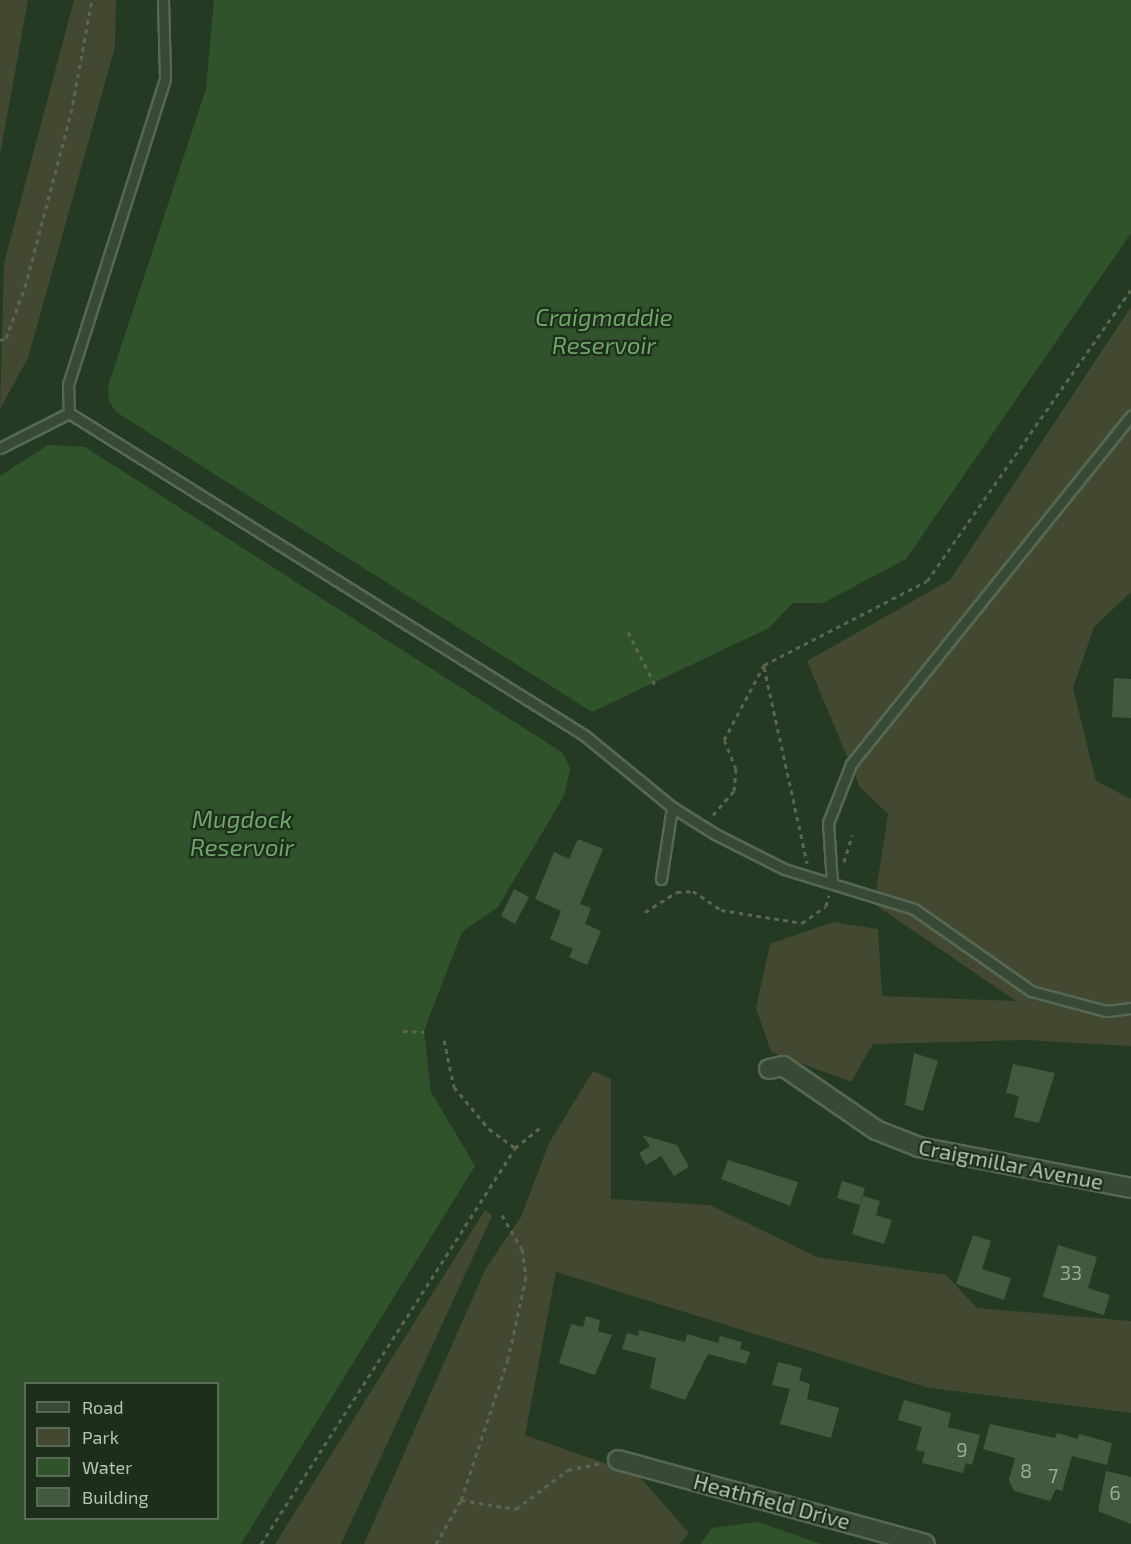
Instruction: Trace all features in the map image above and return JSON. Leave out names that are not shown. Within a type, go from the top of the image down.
[{"type":"street","name":"Craigmillar Avenue","points":[[769,1069],[783,1066],[876,1130],[919,1147],[1131,1188]]},
{"type":"street","name":"Heathfield Drive","points":[[618,1460],[925,1544]]},
{"type":"lane","points":[[69,413],[68,384],[165,79],[162,0]]},
{"type":"lane","points":[[0,448],[69,413]]},
{"type":"lane","points":[[69,413],[584,735],[672,807],[715,834],[813,878],[914,909],[1031,991],[1106,1011],[1131,1008]]},
{"type":"lane","points":[[832,883],[828,823],[851,764],[1131,416]]},
{"type":"lane","points":[[662,879],[672,807]]},
{"type":"path","points":[[0,340],[6,338],[25,287],[71,113],[92,0]]},
{"type":"path","points":[[715,834],[712,810],[734,792],[736,769],[724,740],[764,665],[927,581],[1131,290]]},
{"type":"path","points":[[628,632],[655,685]]},
{"type":"path","points":[[764,665],[802,850],[813,878]]},
{"type":"path","points":[[645,912],[677,892],[693,891],[721,910],[802,923],[825,906],[852,836]]},
{"type":"path","points":[[403,1031],[424,1032]]},
{"type":"path","points":[[444,1040],[454,1087],[489,1129],[515,1148]]},
{"type":"path","points":[[261,1544],[515,1148],[541,1127]]},
{"type":"path","points":[[436,1544],[461,1500],[508,1359],[526,1277],[522,1249],[502,1215]]},
{"type":"path","points":[[461,1500],[516,1509],[567,1470],[618,1460]]},
{"type":"green space","points":[[0,0],[28,0],[0,155]]},
{"type":"green space","points":[[74,0],[116,0],[115,47],[28,358],[0,409],[4,263]]},
{"type":"green space","points":[[1131,307],[1131,592],[1094,627],[1073,688],[1096,781],[1131,799],[1131,1046],[1024,1040],[873,1044],[851,1082],[771,1052],[756,1008],[770,944],[833,922],[878,929],[882,996],[1016,1001],[874,904],[888,814],[860,787],[807,661],[950,580]]},
{"type":"green space","points":[[593,1071],[611,1079],[611,1199],[710,1205],[817,1257],[946,1275],[977,1308],[1131,1321],[1131,1413],[929,1388],[556,1272],[525,1435],[638,1475],[689,1533],[680,1544],[364,1544],[486,1268],[521,1217],[549,1143]]},
{"type":"green space","points":[[485,1210],[492,1216],[341,1544],[275,1544]]},
{"type":"water","name":"Craigmaddie Reservoir","points":[[214,0],[1131,0],[1131,233],[906,559],[823,603],[793,603],[769,628],[592,712],[116,412],[109,401],[108,386],[206,89]]},
{"type":"water","name":"Mugdock Reservoir","points":[[48,445],[85,447],[563,753],[570,769],[564,796],[498,907],[462,932],[424,1031],[431,1092],[475,1166],[241,1544],[0,1544],[0,476]]},
{"type":"water","points":[[758,1522],[822,1544],[700,1544],[712,1528]]},
{"type":"building","points":[[1114,678],[1131,679],[1131,718],[1112,717]]},
{"type":"building","points":[[578,839],[603,849],[580,904],[591,908],[585,924],[601,931],[587,965],[569,957],[573,949],[550,939],[561,911],[535,899],[554,852],[569,859]]},
{"type":"building","points":[[514,889],[529,897],[515,924],[501,916]]},
{"type":"building","points":[[914,1053],[938,1061],[923,1111],[905,1105]]},
{"type":"building","points":[[1013,1064],[1055,1073],[1039,1123],[1014,1117],[1019,1096],[1006,1093]]},
{"type":"building","points":[[642,1135],[677,1145],[689,1167],[674,1176],[661,1156],[646,1165],[639,1153],[650,1146]]},
{"type":"building","points":[[728,1160],[798,1182],[790,1206],[721,1179]]},
{"type":"building","points":[[842,1181],[865,1188],[860,1205],[837,1198]]},
{"type":"building","points":[[863,1196],[880,1201],[876,1215],[892,1220],[884,1244],[852,1234]]},
{"type":"building","points":[[973,1235],[991,1241],[982,1269],[1011,1278],[1004,1300],[956,1284]]},
{"type":"building","points":[[1058,1245],[1097,1257],[1088,1288],[1110,1295],[1104,1315],[1043,1297]]},
{"type":"building","points":[[586,1316],[600,1320],[598,1331],[612,1335],[595,1375],[559,1363],[571,1324],[583,1327]]},
{"type":"building","points":[[639,1330],[685,1342],[687,1334],[718,1343],[720,1336],[742,1342],[740,1349],[750,1352],[746,1364],[708,1354],[685,1400],[650,1388],[656,1358],[622,1349],[627,1333],[638,1336]]},
{"type":"building","points":[[778,1362],[802,1368],[799,1380],[810,1384],[807,1399],[839,1408],[831,1438],[780,1424],[790,1389],[772,1385]]},
{"type":"building","points":[[904,1400],[951,1413],[948,1427],[980,1435],[972,1465],[966,1463],[963,1473],[922,1463],[925,1452],[916,1450],[922,1427],[898,1420]]},
{"type":"building","points":[[990,1424],[1055,1438],[1057,1433],[1078,1439],[1079,1434],[1112,1443],[1107,1465],[1072,1456],[1062,1491],[1056,1489],[1050,1501],[1014,1491],[1009,1480],[1015,1458],[983,1449]]},
{"type":"building","points":[[1106,1471],[1131,1477],[1131,1524],[1098,1511]]}]
